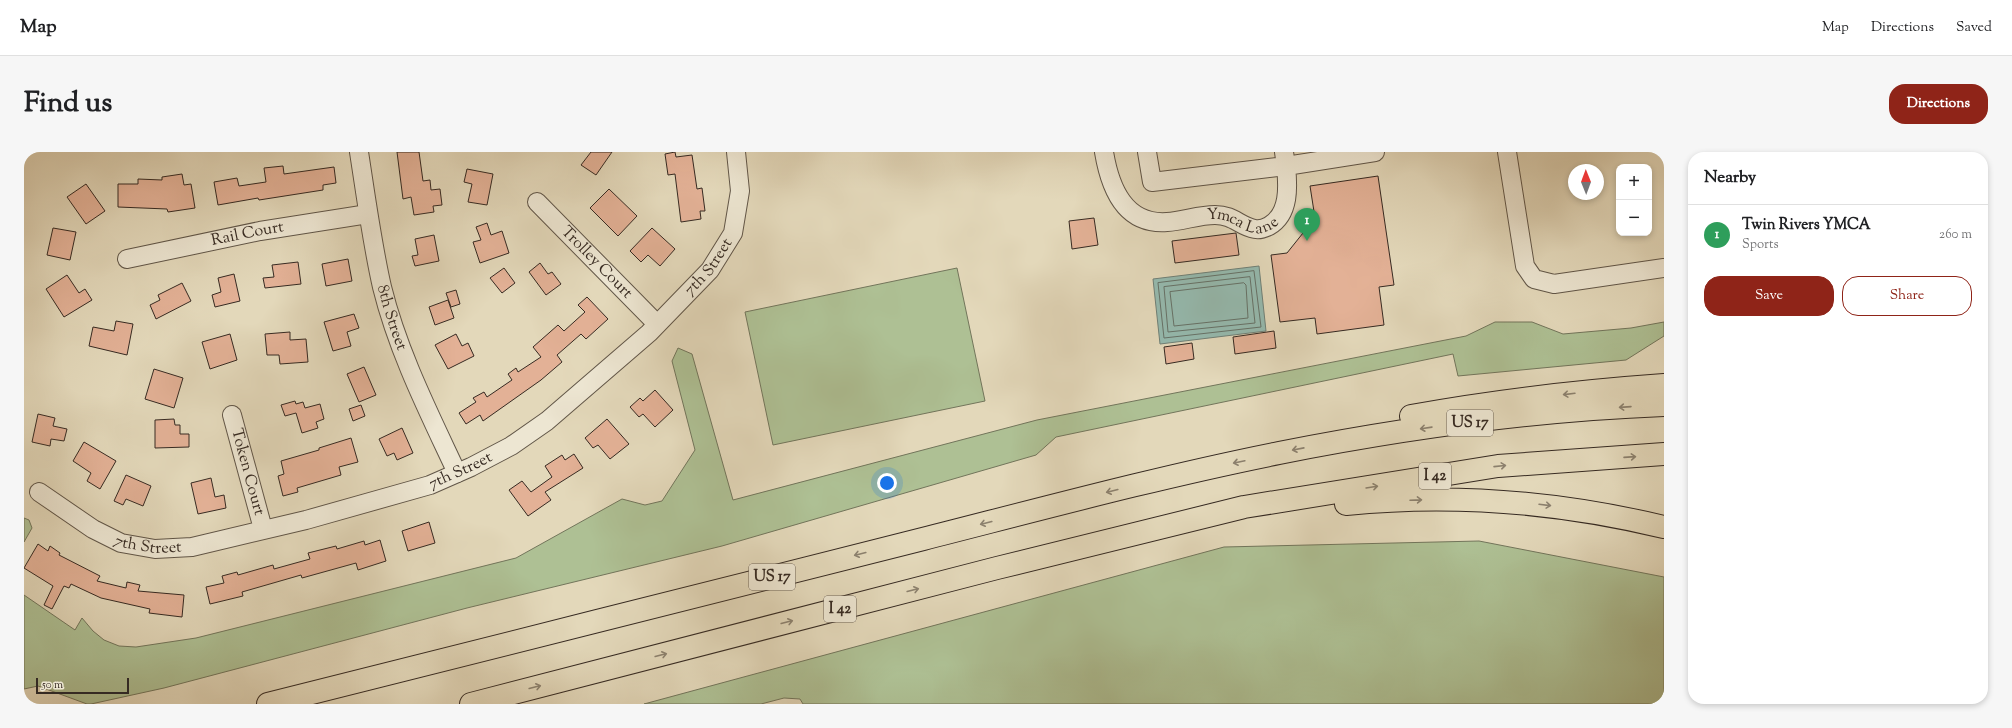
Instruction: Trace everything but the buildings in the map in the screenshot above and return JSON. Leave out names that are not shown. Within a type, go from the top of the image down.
[{"type":"highway","points":[[1320,445],[1399,419],[1440,411],[1601,390],[1664,385]]},
{"type":"highway","name":"US 17","points":[[268,704],[1172,476],[1320,445],[1438,427],[1531,416],[1664,405]]},
{"type":"highway","name":"I 42","points":[[471,704],[996,568],[1244,507],[1498,466],[1664,454]]},
{"type":"highway","points":[[1209,516],[1364,502],[1467,499],[1569,508],[1664,527]]},
{"type":"street","name":"8th Street","points":[[359,152],[368,214],[383,288],[399,340],[417,389],[458,473]]},
{"type":"street","name":"7th Street","points":[[39,492],[93,529],[121,543],[156,549],[192,547],[306,520],[388,498],[458,473],[511,446],[547,420],[657,324],[710,270],[733,233],[740,191],[736,152]]},
{"type":"street","name":"Ymca Lane","points":[[1104,152],[1114,189],[1127,207],[1140,219],[1153,223],[1214,215],[1229,216],[1255,229],[1265,228],[1274,223],[1285,207],[1288,188],[1285,159]]},
{"type":"street","points":[[1147,152],[1152,182],[1285,159],[1375,152]]},
{"type":"street","points":[[1507,152],[1525,266],[1534,279],[1554,284],[1664,268]]},
{"type":"street","name":"Trolley Court","points":[[537,202],[657,324]]},
{"type":"street","name":"Rail Court","points":[[127,259],[260,231],[368,214]]},
{"type":"street","name":"Token Court","points":[[232,415],[263,529]]},
{"type":"green space","points":[[957,268],[985,401],[773,445],[745,312]]},
{"type":"green space","points":[[1495,322],[1532,322],[1563,334],[1631,328],[1664,322],[1664,336],[1626,360],[1458,376],[1453,354],[1056,437],[1036,455],[722,546],[467,608],[164,688],[91,704],[87,704],[38,686],[24,689],[24,595],[75,630],[82,618],[93,631],[104,640],[119,646],[136,647],[196,638],[516,558],[622,499],[645,505],[662,501],[695,450],[672,361],[678,348],[692,354],[733,500],[1037,420],[1466,336]]},
{"type":"green space","points":[[24,518],[29,520],[32,528],[24,542]]},
{"type":"green space","points":[[1479,541],[1664,577],[1664,704],[803,704],[800,699],[784,698],[761,704],[644,704],[1224,547]]},
{"type":"water","points":[[1259,266],[1266,331],[1160,344],[1153,279]]},
{"type":"place","name":"Twin Rivers YMCA","points":[[1307,241]]}]
